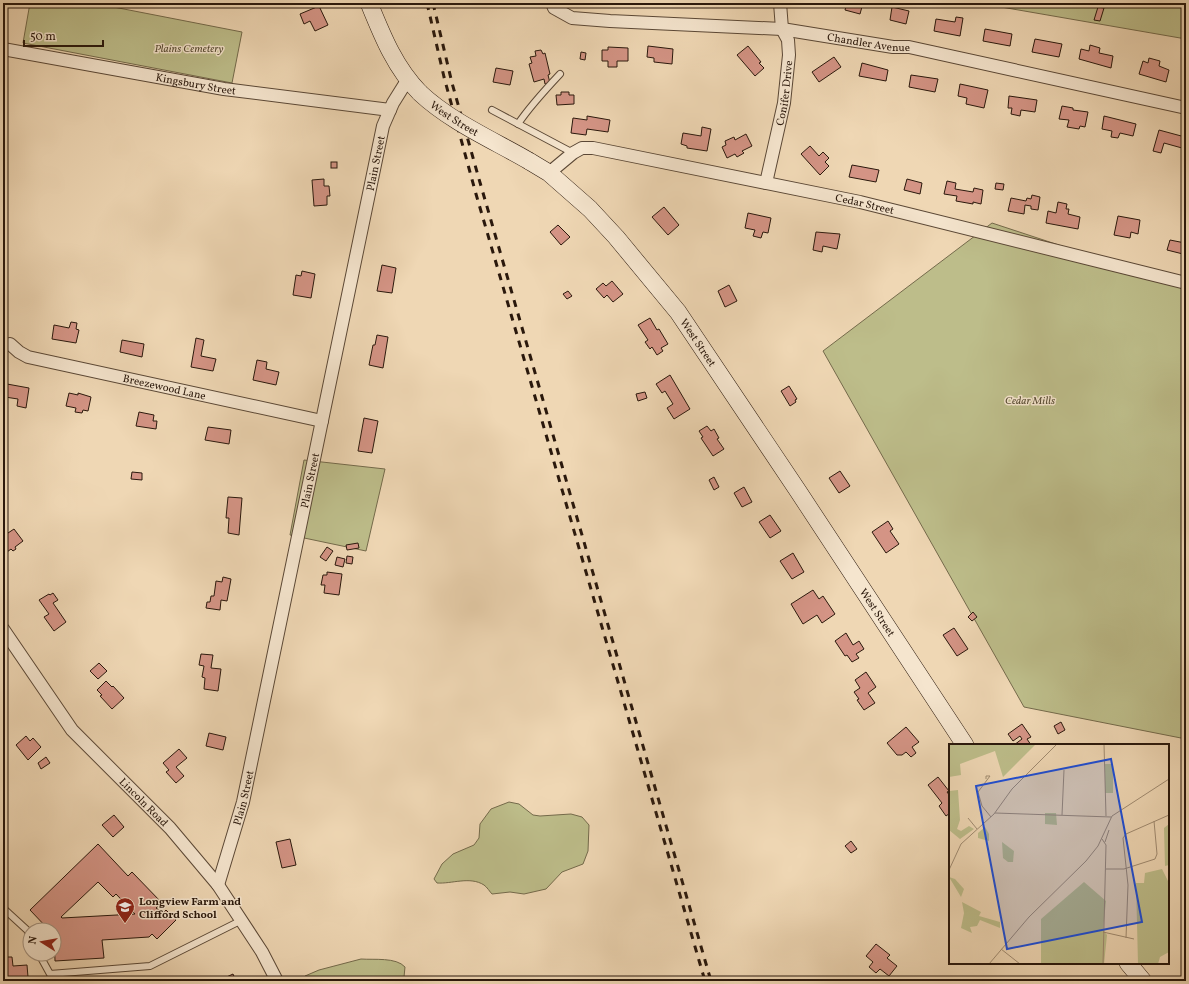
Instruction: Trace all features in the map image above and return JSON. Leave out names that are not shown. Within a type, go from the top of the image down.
[{"type":"main road","name":"West Street","points":[[369,3],[384,40],[401,70],[420,93],[430,102],[463,124],[549,173],[590,209],[616,237],[678,312],[964,744]]},
{"type":"main road","points":[[1129,964],[1143,981]]},
{"type":"street","name":"Chandler Avenue","points":[[552,3],[554,8],[572,18],[782,29],[893,46],[909,47],[1186,108]]},
{"type":"street","name":"Conifer Drive","points":[[766,183],[784,103],[789,55],[788,40],[782,29],[780,3]]},
{"type":"street","name":"Kingsbury Street","points":[[3,49],[224,89],[390,110]]},
{"type":"street","name":"Plain Street","points":[[218,885],[243,802],[383,126],[390,110],[408,79]]},
{"type":"street","name":"Cedar Street","points":[[549,173],[573,153],[582,148],[593,148],[860,202],[1186,283]]},
{"type":"street","name":"Breezewood Lane","points":[[10,344],[19,352],[28,357],[322,421]]},
{"type":"street","name":"Lincoln Road","points":[[3,629],[72,730],[170,828],[218,885],[262,952],[277,981]]},
{"type":"lane","points":[[518,124],[560,74]]},
{"type":"lane","points":[[492,110],[573,153]]},
{"type":"lane","points":[[3,908],[22,925]]},
{"type":"lane","points":[[44,962],[50,974],[150,966],[242,920]]},
{"type":"green space","name":"Plains Cemetery","points":[[30,3],[93,3],[242,32],[232,83],[23,43]]},
{"type":"green space","points":[[978,3],[1186,3],[1186,39]]},
{"type":"green space","name":"Cedar Mills","points":[[992,223],[1186,287],[1186,739],[1024,707],[823,351]]},
{"type":"green space","points":[[304,460],[385,469],[366,551],[290,535]]},
{"type":"green space","points":[[509,802],[519,804],[533,815],[571,814],[582,817],[589,825],[588,851],[583,864],[562,872],[546,889],[524,894],[510,892],[492,894],[484,885],[473,881],[437,883],[434,879],[442,864],[453,854],[474,845],[479,838],[480,824],[491,809]]},
{"type":"green space","points":[[361,959],[391,960],[401,964],[405,967],[404,977],[401,981],[304,981],[305,976],[319,970]]},
{"type":"building","points":[[847,3],[863,3],[860,14],[845,10]]},
{"type":"building","points":[[319,6],[328,25],[315,31],[310,21],[304,24],[300,14]]},
{"type":"building","points":[[892,7],[909,11],[906,24],[890,20]]},
{"type":"building","points":[[1098,7],[1104,8],[1100,21],[1094,20]]},
{"type":"building","points":[[956,17],[963,18],[960,36],[934,31],[936,19],[955,22]]},
{"type":"building","points":[[985,29],[1012,34],[1010,46],[983,41]]},
{"type":"building","points":[[1035,39],[1062,44],[1059,57],[1032,52]]},
{"type":"building","points":[[1090,45],[1100,48],[1099,53],[1113,56],[1111,68],[1079,59],[1081,49],[1089,51]]},
{"type":"building","points":[[648,46],[673,49],[672,64],[654,62],[654,58],[647,57]]},
{"type":"building","points":[[748,46],[764,68],[755,76],[737,55]]},
{"type":"building","points":[[608,47],[628,48],[628,61],[617,61],[617,67],[608,67],[608,61],[602,61],[602,50],[608,50]]},
{"type":"building","points":[[541,50],[543,54],[545,53],[550,74],[548,75],[550,83],[545,84],[544,79],[534,82],[529,64],[532,63],[530,57],[536,56],[535,51]]},
{"type":"building","points":[[581,52],[586,53],[585,60],[580,59]]},
{"type":"building","points":[[834,57],[841,67],[819,82],[812,72]]},
{"type":"building","points":[[1149,58],[1160,61],[1159,66],[1169,70],[1166,82],[1139,74],[1143,61],[1148,63]]},
{"type":"building","points":[[862,63],[888,70],[886,81],[859,76]]},
{"type":"building","points":[[496,68],[513,71],[510,85],[493,82]]},
{"type":"building","points":[[911,75],[938,79],[935,92],[909,87]]},
{"type":"building","points":[[960,84],[988,90],[984,108],[966,104],[967,98],[958,96]]},
{"type":"building","points":[[561,92],[569,92],[569,95],[574,95],[574,104],[557,105],[556,95],[561,95]]},
{"type":"building","points":[[1009,96],[1037,100],[1035,112],[1021,110],[1020,116],[1011,114],[1012,108],[1008,108]]},
{"type":"building","points":[[1062,106],[1073,108],[1073,110],[1088,112],[1085,127],[1080,126],[1079,129],[1067,127],[1069,120],[1059,119]]},
{"type":"building","points":[[587,116],[610,120],[608,132],[587,129],[586,135],[571,133],[573,118],[587,120]]},
{"type":"building","points":[[1104,116],[1136,124],[1133,136],[1120,133],[1118,138],[1111,137],[1112,131],[1102,129]]},
{"type":"building","points":[[702,127],[711,129],[707,151],[687,148],[687,146],[681,144],[683,133],[701,136]]},
{"type":"building","points":[[1159,130],[1185,137],[1182,148],[1164,143],[1161,153],[1153,151]]},
{"type":"building","points":[[746,134],[752,146],[742,151],[744,153],[737,157],[735,154],[727,158],[722,147],[726,145],[725,141],[734,137],[735,140]]},
{"type":"building","points":[[810,146],[819,156],[823,152],[829,158],[825,162],[829,166],[820,175],[801,154]]},
{"type":"building","points":[[331,162],[337,162],[337,168],[331,168]]},
{"type":"building","points":[[852,165],[879,170],[876,182],[849,177]]},
{"type":"building","points":[[324,179],[324,186],[329,186],[330,196],[327,196],[327,205],[314,206],[312,180]]},
{"type":"building","points":[[907,179],[922,183],[920,194],[904,190]]},
{"type":"building","points":[[947,181],[956,183],[955,189],[973,192],[974,188],[983,190],[981,204],[956,201],[957,196],[944,194]]},
{"type":"building","points":[[996,183],[1004,184],[1003,190],[995,189]]},
{"type":"building","points":[[1032,195],[1040,197],[1038,210],[1031,209],[1031,206],[1025,205],[1024,214],[1008,211],[1011,198],[1026,201],[1027,198],[1031,199]]},
{"type":"building","points":[[1058,202],[1067,204],[1066,209],[1069,209],[1068,214],[1080,217],[1078,229],[1046,223],[1048,211],[1056,213]]},
{"type":"building","points":[[664,207],[679,225],[668,235],[652,217]]},
{"type":"building","points":[[748,213],[771,218],[768,233],[763,232],[761,238],[753,236],[755,230],[745,228]]},
{"type":"building","points":[[1118,216],[1140,220],[1138,234],[1131,232],[1130,238],[1114,235]]},
{"type":"building","points":[[558,225],[570,237],[561,245],[550,232]]},
{"type":"building","points":[[816,232],[840,234],[837,249],[823,246],[822,252],[813,250]]},
{"type":"building","points":[[1170,240],[1185,243],[1186,241],[1186,250],[1184,250],[1183,254],[1167,250]]},
{"type":"building","points":[[382,265],[396,268],[392,293],[377,291]]},
{"type":"building","points":[[302,271],[315,274],[311,298],[293,295],[296,275],[301,276]]},
{"type":"building","points":[[612,281],[623,294],[613,302],[607,295],[604,298],[596,289],[603,283],[606,286]]},
{"type":"building","points":[[729,285],[737,301],[725,307],[718,291]]},
{"type":"building","points":[[568,291],[572,296],[567,299],[563,294]]},
{"type":"building","points":[[650,318],[668,344],[661,348],[663,351],[657,355],[652,347],[650,349],[645,342],[648,340],[638,325]]},
{"type":"building","points":[[71,322],[77,323],[76,329],[79,330],[76,343],[52,339],[54,325],[69,328]]},
{"type":"building","points":[[377,335],[388,337],[383,368],[369,365],[373,345],[375,345]]},
{"type":"building","points":[[196,338],[204,340],[201,356],[216,359],[213,371],[191,367]]},
{"type":"building","points":[[122,340],[144,344],[142,357],[120,352]]},
{"type":"building","points":[[257,360],[267,362],[266,369],[279,372],[276,385],[253,380]]},
{"type":"building","points":[[670,375],[690,409],[674,419],[667,408],[673,404],[665,391],[662,393],[656,384]]},
{"type":"building","points":[[7,384],[29,388],[26,408],[17,406],[18,399],[5,397]]},
{"type":"building","points":[[789,386],[797,399],[795,400],[796,402],[790,406],[781,391]]},
{"type":"building","points":[[645,392],[647,398],[638,401],[636,394]]},
{"type":"building","points":[[69,393],[78,395],[78,393],[91,397],[88,411],[83,410],[82,413],[75,412],[76,408],[66,406]]},
{"type":"building","points":[[139,412],[154,415],[153,421],[157,421],[156,429],[136,426]]},
{"type":"building","points":[[364,418],[378,421],[372,453],[358,451]]},
{"type":"building","points":[[707,426],[711,431],[714,429],[719,438],[717,439],[724,449],[713,456],[701,438],[703,437],[699,431]]},
{"type":"building","points":[[208,427],[231,430],[229,444],[205,440]]},
{"type":"building","points":[[840,471],[850,486],[839,493],[829,478]]},
{"type":"building","points":[[132,472],[142,473],[142,480],[131,479]]},
{"type":"building","points":[[714,477],[719,487],[714,490],[709,480]]},
{"type":"building","points":[[744,487],[752,502],[742,507],[734,493]]},
{"type":"building","points":[[228,497],[242,498],[239,535],[228,533],[229,518],[226,518]]},
{"type":"building","points":[[770,515],[781,531],[770,538],[759,522]]},
{"type":"building","points":[[888,521],[893,529],[890,531],[899,544],[886,553],[872,532]]},
{"type":"building","points":[[14,529],[23,541],[15,547],[16,549],[13,551],[11,549],[3,555],[3,533],[5,535]]},
{"type":"building","points":[[358,543],[359,548],[347,550],[346,545]]},
{"type":"building","points":[[327,547],[333,551],[326,561],[320,557]]},
{"type":"building","points":[[793,553],[804,572],[792,579],[780,561]]},
{"type":"building","points":[[347,556],[353,557],[352,564],[346,563]]},
{"type":"building","points":[[337,557],[345,559],[343,567],[335,565]]},
{"type":"building","points":[[327,572],[342,574],[339,595],[324,593],[325,585],[321,585],[323,575],[327,575]]},
{"type":"building","points":[[223,577],[231,579],[227,601],[221,600],[220,610],[206,608],[207,602],[210,602],[211,596],[214,596],[216,581],[222,582]]},
{"type":"building","points":[[813,590],[819,599],[823,596],[835,614],[822,623],[817,615],[803,624],[791,604]]},
{"type":"building","points":[[53,593],[58,600],[53,603],[66,622],[54,631],[44,617],[49,614],[39,600]]},
{"type":"building","points":[[973,612],[977,617],[972,621],[968,617]]},
{"type":"building","points":[[954,628],[968,649],[957,656],[943,635]]},
{"type":"building","points":[[846,633],[853,645],[859,641],[864,649],[856,654],[859,658],[852,662],[847,655],[845,656],[835,641]]},
{"type":"building","points":[[201,654],[213,655],[211,668],[221,669],[218,691],[204,689],[205,678],[202,677],[204,666],[199,665]]},
{"type":"building","points":[[99,663],[107,671],[98,679],[90,671]]},
{"type":"building","points":[[866,672],[876,687],[868,693],[875,703],[864,710],[857,700],[859,699],[854,692],[860,688],[855,680]]},
{"type":"building","points":[[106,681],[124,698],[112,709],[100,696],[102,695],[97,690]]},
{"type":"building","points":[[1061,722],[1065,730],[1058,734],[1054,726]]},
{"type":"building","points":[[1022,724],[1031,737],[1027,739],[1030,744],[1015,744],[1022,739],[1020,736],[1013,741],[1008,734]]},
{"type":"building","points":[[906,727],[919,742],[912,747],[916,753],[911,757],[906,752],[902,755],[897,755],[887,743]]},
{"type":"building","points":[[209,733],[226,737],[223,750],[206,746]]},
{"type":"building","points":[[26,736],[30,741],[33,738],[41,747],[28,760],[16,745]]},
{"type":"building","points":[[179,749],[187,758],[176,767],[184,776],[176,783],[166,772],[169,770],[163,763]]},
{"type":"building","points":[[46,757],[50,763],[41,769],[38,763]]},
{"type":"building","points":[[938,777],[949,791],[947,792],[949,795],[949,814],[946,816],[939,806],[942,803],[928,785]]},
{"type":"building","points":[[114,815],[124,827],[113,837],[102,825]]},
{"type":"building","points":[[290,839],[296,865],[282,868],[276,842]]},
{"type":"building","points":[[851,841],[857,849],[851,853],[845,846]]},
{"type":"building","points":[[98,844],[128,876],[132,872],[162,903],[156,908],[163,913],[166,910],[176,920],[157,939],[152,934],[149,937],[102,940],[104,958],[62,961],[62,922],[41,922],[30,910]],"holes":[[[98,882],[113,897],[116,894],[135,914],[61,917]]]},
{"type":"building","points":[[876,944],[890,955],[887,958],[897,966],[889,976],[880,969],[876,973],[869,967],[873,962],[866,956]]},
{"type":"building","points":[[3,957],[12,957],[13,966],[27,965],[28,977],[20,978],[20,981],[3,981]]},
{"type":"building","points":[[233,974],[236,981],[218,981]]},
{"type":"railway","points":[[427,3],[444,77],[476,194],[705,981]]},
{"type":"railway","points":[[433,3],[452,83],[479,179],[711,981]]},
{"type":"place","name":"Longview Farm and Clifford School","points":[[125,924]]}]
